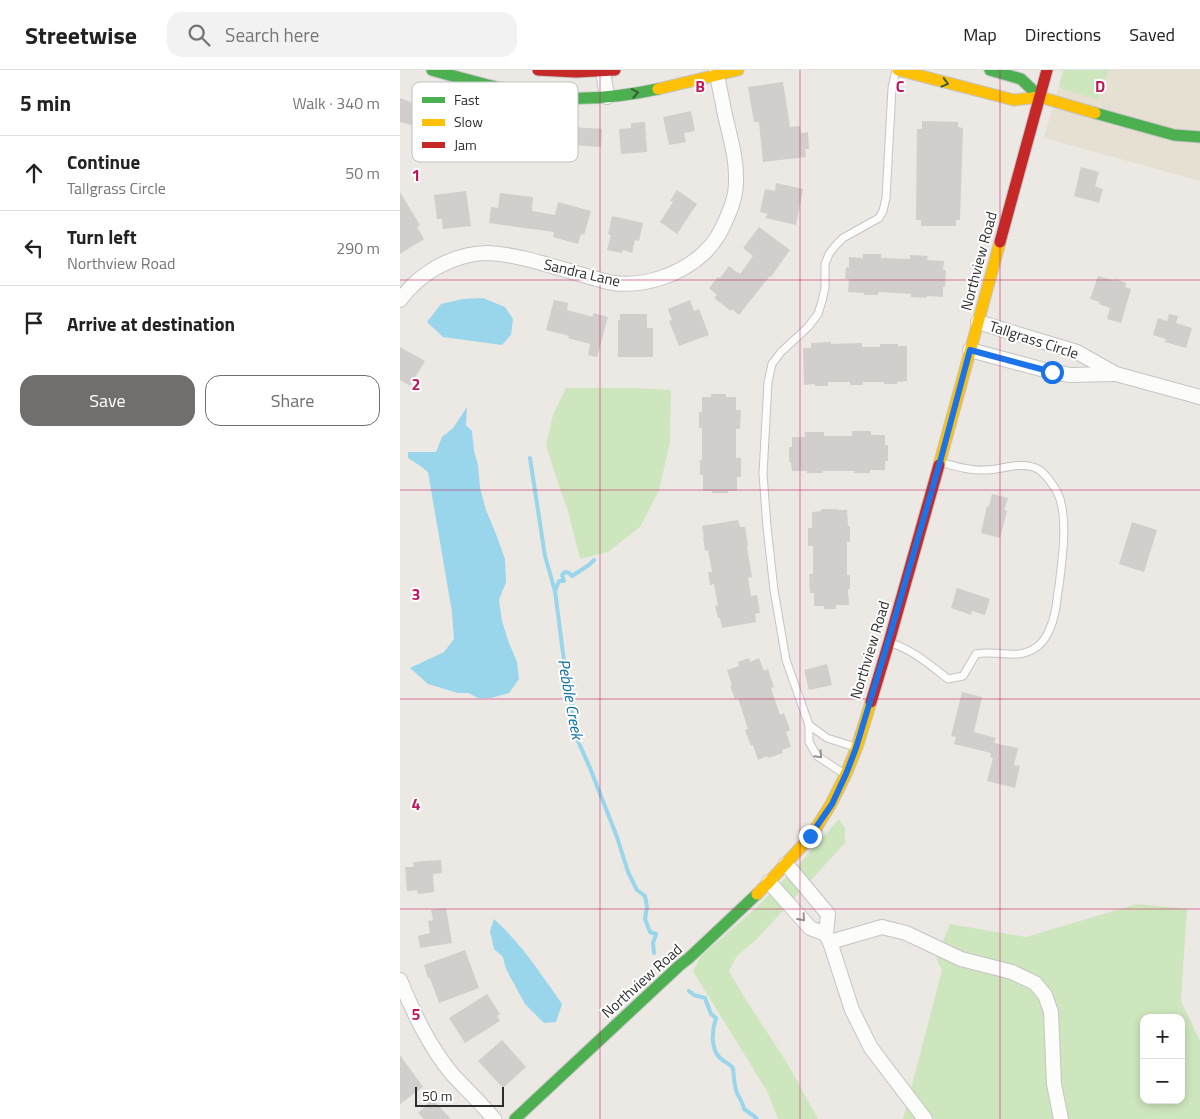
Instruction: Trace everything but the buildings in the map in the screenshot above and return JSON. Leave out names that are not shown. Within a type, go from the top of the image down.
[{"type":"street","points":[[432,70],[478,82]]},
{"type":"street","points":[[538,70],[572,72],[609,71],[607,97]]},
{"type":"street","points":[[578,98],[632,94],[716,72],[738,70]]},
{"type":"street","points":[[897,70],[1014,100],[1040,97],[1174,135],[1200,138]]},
{"type":"street","points":[[990,70],[1020,79],[1040,97]]},
{"type":"street","name":"Northview Road","points":[[514,1119],[769,882],[810,836],[832,804],[856,748],[888,642],[940,462],[1047,70]]},
{"type":"street","name":"Sandra Lane","points":[[400,300],[421,276],[443,264],[468,255],[487,253],[516,257],[604,281],[632,284],[669,276],[689,265],[705,252],[720,233],[732,206],[735,194],[735,155],[716,72]]},
{"type":"street","name":"Tallgrass Circle","points":[[978,322],[1077,352],[1116,374],[1200,397]]},
{"type":"street","name":"Tallgrass Circle","points":[[970,350],[1070,376],[1116,374]]},
{"type":"street","points":[[786,864],[828,914],[828,938],[852,1010],[871,1048],[925,1119]]},
{"type":"street","points":[[769,882],[810,928],[828,938],[882,927],[906,934],[961,959],[1012,972],[1035,983],[1045,996],[1050,1012],[1054,1084],[1061,1119]]},
{"type":"street","points":[[400,980],[411,1008],[432,1046],[452,1073],[494,1119]]},
{"type":"lane","points":[[846,774],[817,756],[808,742],[809,725],[786,660],[771,566],[763,474],[768,382],[772,364],[781,352],[808,327],[818,314],[825,288],[825,264],[829,254],[843,238],[879,218],[884,211],[892,88],[897,70]]},
{"type":"lane","points":[[888,642],[900,646],[921,658],[948,678],[963,676],[976,654],[985,652],[1027,653],[1040,645],[1047,634],[1055,614],[1062,562],[1064,520],[1061,502],[1055,488],[1040,471],[1027,465],[985,470],[964,468],[940,462]]},
{"type":"lane","points":[[809,725],[827,738],[856,748]]},
{"type":"shaded area","points":[[1063,70],[1200,70],[1200,181],[1044,138]]},
{"type":"green space","points":[[1064,70],[1109,70],[1098,100],[1062,89],[1060,84]]},
{"type":"green space","points":[[566,388],[671,390],[670,442],[659,490],[640,527],[608,552],[580,559],[568,511],[546,445],[553,415]]},
{"type":"green space","points":[[839,819],[845,828],[845,843],[757,939],[737,956],[729,971],[789,1066],[818,1119],[778,1119],[767,1091],[693,971],[701,956],[756,908],[802,861]]},
{"type":"green space","points":[[1137,904],[1187,909],[1181,1001],[1200,1041],[1200,1119],[903,1119],[942,970],[936,958],[950,924],[1026,937]]},
{"type":"water","points":[[483,298],[505,307],[513,319],[511,335],[502,345],[443,337],[427,322],[441,304],[463,299]]},
{"type":"water","points":[[467,407],[466,425],[472,431],[480,488],[486,510],[505,559],[506,582],[499,600],[502,621],[517,662],[519,679],[509,693],[491,698],[478,698],[468,693],[458,693],[428,684],[410,668],[444,652],[454,639],[452,612],[428,472],[408,458],[408,452],[436,452],[442,437],[453,428]]},
{"type":"water","points":[[494,919],[522,949],[562,1004],[556,1022],[544,1023],[525,1004],[506,969],[503,957],[494,949],[490,931]]},
{"type":"waterway","name":"Pebble Creek","points":[[530,458],[545,556],[555,591],[571,697],[574,732],[617,837],[628,872],[637,890],[645,896],[647,907],[645,919],[650,932],[656,934],[653,943],[654,953]]},
{"type":"waterway","points":[[555,591],[559,581],[564,581],[562,575],[565,572],[572,576],[594,560]]},
{"type":"waterway","name":"Pebble Creek","points":[[689,991],[694,995],[705,998],[711,1014],[716,1018],[713,1044],[717,1054],[733,1068],[736,1090],[744,1109],[757,1119]]},
{"type":"traffic: fast","points":[[432,70],[475,82]]},
{"type":"traffic: fast","points":[[990,70],[1021,79],[1040,97]]},
{"type":"traffic: fast","points":[[578,98],[626,95],[658,89]]},
{"type":"traffic: fast","points":[[1095,113],[1174,135],[1200,137]]},
{"type":"traffic: fast","points":[[515,1119],[757,894]]},
{"type":"traffic: slow","points":[[658,89],[738,70]]},
{"type":"traffic: slow","points":[[898,70],[1014,100],[1040,97],[1095,113]]},
{"type":"traffic: slow","points":[[939,465],[1000,242]]},
{"type":"traffic: slow","points":[[757,894],[811,836],[831,804],[857,747],[871,702]]},
{"type":"traffic: jam","points":[[538,70],[576,72],[615,70]]},
{"type":"traffic: jam","points":[[1000,242],[1047,70]]},
{"type":"traffic: jam","points":[[871,702],[939,465]]},
{"type":"route","points":[[810,836],[832,804],[856,748],[940,462],[970,350],[1052,372]]}]
